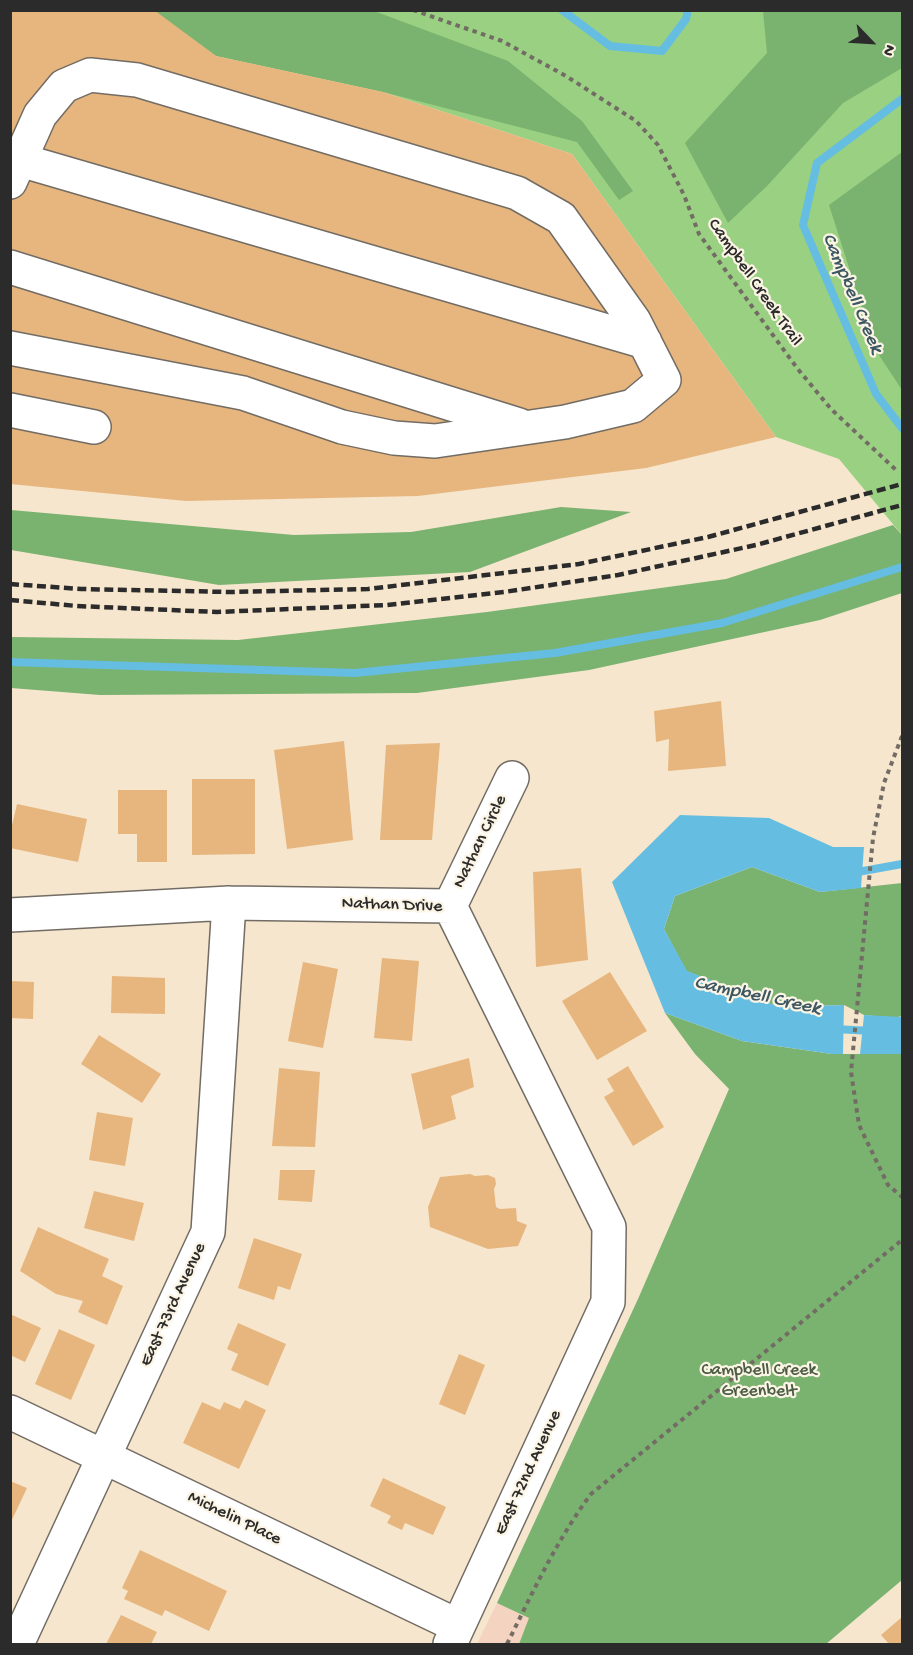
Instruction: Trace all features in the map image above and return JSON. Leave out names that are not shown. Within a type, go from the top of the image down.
[{"type":"street","points":[[10,348],[243,393],[342,427],[394,438],[435,441],[565,422],[633,406],[664,380],[645,342],[634,321],[561,218],[517,193],[137,80],[90,75],[64,86],[40,115],[15,171],[645,342]]},
{"type":"street","points":[[10,267],[527,428]]},
{"type":"street","points":[[10,410],[94,427]]},
{"type":"street","name":"Nathan Circle","points":[[450,906],[512,778]]},
{"type":"street","name":"Nathan Drive","points":[[10,915],[229,903],[450,906],[609,1227],[608,1302]]},
{"type":"street","name":"East 73rd Avenue","points":[[17,1644],[208,1232],[229,903]]},
{"type":"street","name":"East 72nd Avenue","points":[[454,1635],[608,1302]]},
{"type":"street","name":"Michelin Place","points":[[10,1412],[104,1457],[454,1635]]},
{"type":"path","name":"Campbell Creek Trail","points":[[413,10],[502,41],[566,76],[636,121],[658,145],[684,195],[699,234],[791,359],[831,409],[896,470]]},
{"type":"path","points":[[903,736],[884,783],[873,838],[850,1072],[859,1125],[888,1185],[903,1197]]},
{"type":"path","points":[[507,1644],[548,1561],[571,1521],[591,1494],[903,1240]]},
{"type":"shaded area","points":[[497,1603],[585,1644],[477,1644]]},
{"type":"green space","points":[[154,11],[902,11],[902,535],[839,459],[776,437],[572,154],[383,92],[216,56]]},
{"type":"green space","points":[[154,11],[374,11],[508,61],[582,121],[633,191],[619,200],[577,142],[383,92],[216,56]]},
{"type":"green space","points":[[763,11],[902,11],[902,68],[843,103],[767,186],[728,223],[685,143],[767,53]]},
{"type":"green space","points":[[902,152],[902,390],[875,349],[829,205]]},
{"type":"green space","points":[[561,507],[631,512],[470,572],[219,585],[11,550],[11,510],[294,535],[411,532]]},
{"type":"green space","points":[[893,525],[902,535],[902,593],[820,620],[589,670],[417,693],[100,695],[11,688],[11,637],[238,640],[487,612],[726,579]]},
{"type":"green space","points":[[752,867],[820,892],[902,883],[902,1016],[894,1018],[864,1015],[844,1005],[779,1007],[686,971],[664,929],[675,896]]},
{"type":"green space","name":"Campbell Creek Greenbelt","points":[[665,1013],[742,1041],[832,1054],[902,1054],[902,1580],[826,1644],[519,1644],[529,1618],[497,1603],[638,1299],[729,1089],[695,1054]]},
{"type":"water","points":[[680,815],[769,818],[833,847],[864,847],[861,888],[820,892],[752,867],[675,896],[664,929],[687,971],[779,1007],[844,1005],[843,1054],[742,1041],[665,1013],[612,882]]},
{"type":"water","points":[[864,1015],[902,1017],[902,1054],[860,1054]]},
{"type":"building","points":[[10,10],[154,10],[216,56],[383,92],[572,154],[776,437],[646,468],[418,496],[186,501],[10,484]]},
{"type":"building","points":[[721,701],[726,766],[668,771],[669,739],[656,742],[654,711]]},
{"type":"building","points":[[344,741],[353,840],[287,849],[274,750]]},
{"type":"building","points":[[440,743],[432,840],[380,840],[386,745]]},
{"type":"building","points":[[192,779],[255,779],[255,854],[192,855]]},
{"type":"building","points":[[118,790],[167,790],[167,862],[137,862],[137,834],[118,834]]},
{"type":"building","points":[[17,804],[87,819],[78,862],[10,848],[10,834]]},
{"type":"building","points":[[581,868],[588,960],[536,967],[533,872]]},
{"type":"building","points":[[382,958],[419,961],[412,1041],[374,1038]]},
{"type":"building","points":[[303,962],[338,969],[323,1048],[288,1041]]},
{"type":"building","points":[[610,972],[647,1031],[597,1060],[562,1001]]},
{"type":"building","points":[[112,976],[165,978],[165,1014],[111,1013]]},
{"type":"building","points":[[10,981],[34,982],[33,1019],[10,1018]]},
{"type":"building","points":[[99,1035],[161,1074],[142,1103],[81,1064]]},
{"type":"building","points":[[469,1058],[474,1087],[451,1096],[456,1119],[423,1130],[411,1074]]},
{"type":"building","points":[[628,1066],[664,1127],[633,1146],[604,1097],[614,1091],[607,1079]]},
{"type":"building","points":[[279,1068],[320,1072],[315,1147],[272,1146]]},
{"type":"building","points":[[97,1112],[133,1118],[125,1166],[89,1160]]},
{"type":"building","points":[[280,1170],[315,1170],[312,1202],[278,1200]]},
{"type":"building","points":[[488,1175],[495,1178],[496,1207],[516,1208],[517,1221],[527,1225],[518,1246],[488,1249],[430,1227],[428,1207],[440,1177]]},
{"type":"building","points":[[94,1191],[144,1203],[134,1241],[84,1228]]},
{"type":"building","points":[[38,1227],[109,1259],[102,1276],[123,1286],[107,1325],[78,1312],[83,1301],[56,1294],[20,1271]]},
{"type":"building","points":[[254,1238],[302,1254],[290,1290],[278,1286],[274,1300],[238,1288]]},
{"type":"building","points":[[10,1314],[41,1328],[25,1362],[10,1355]]},
{"type":"building","points":[[238,1323],[286,1344],[268,1386],[231,1370],[238,1354],[227,1349]]},
{"type":"building","points":[[59,1329],[95,1345],[71,1400],[35,1384]]},
{"type":"building","points":[[459,1354],[485,1365],[465,1415],[439,1404]]},
{"type":"building","points":[[245,1400],[266,1410],[239,1469],[183,1443],[202,1402],[220,1410],[224,1402],[240,1409]]},
{"type":"building","points":[[383,1478],[446,1507],[433,1535],[405,1523],[402,1530],[387,1523],[391,1516],[370,1506]]},
{"type":"building","points":[[10,1481],[27,1488],[10,1524]]},
{"type":"building","points":[[140,1550],[227,1591],[209,1631],[165,1610],[162,1616],[124,1599],[128,1591],[122,1588]]},
{"type":"building","points":[[121,1615],[157,1632],[151,1644],[106,1644]]},
{"type":"building","points":[[902,1617],[902,1644],[889,1644],[881,1635]]},
{"type":"waterway","name":"Campbell Creek","points":[[562,10],[610,46],[662,51],[686,19],[688,10]]},
{"type":"waterway","name":"Campbell Creek","points":[[902,99],[817,163],[803,225],[876,394],[902,428]]},
{"type":"waterway","points":[[10,662],[355,673],[555,653],[722,623],[902,567]]},
{"type":"waterway","name":"Campbell Creek","points":[[852,873],[902,864]]},
{"type":"waterway","name":"Campbell Creek","points":[[835,1029],[871,1031]]},
{"type":"railway","points":[[10,584],[81,589],[230,592],[368,589],[579,564],[708,537],[902,484]]},
{"type":"railway","points":[[10,600],[77,606],[217,612],[387,605],[504,592],[618,575],[756,545],[902,505]]}]
